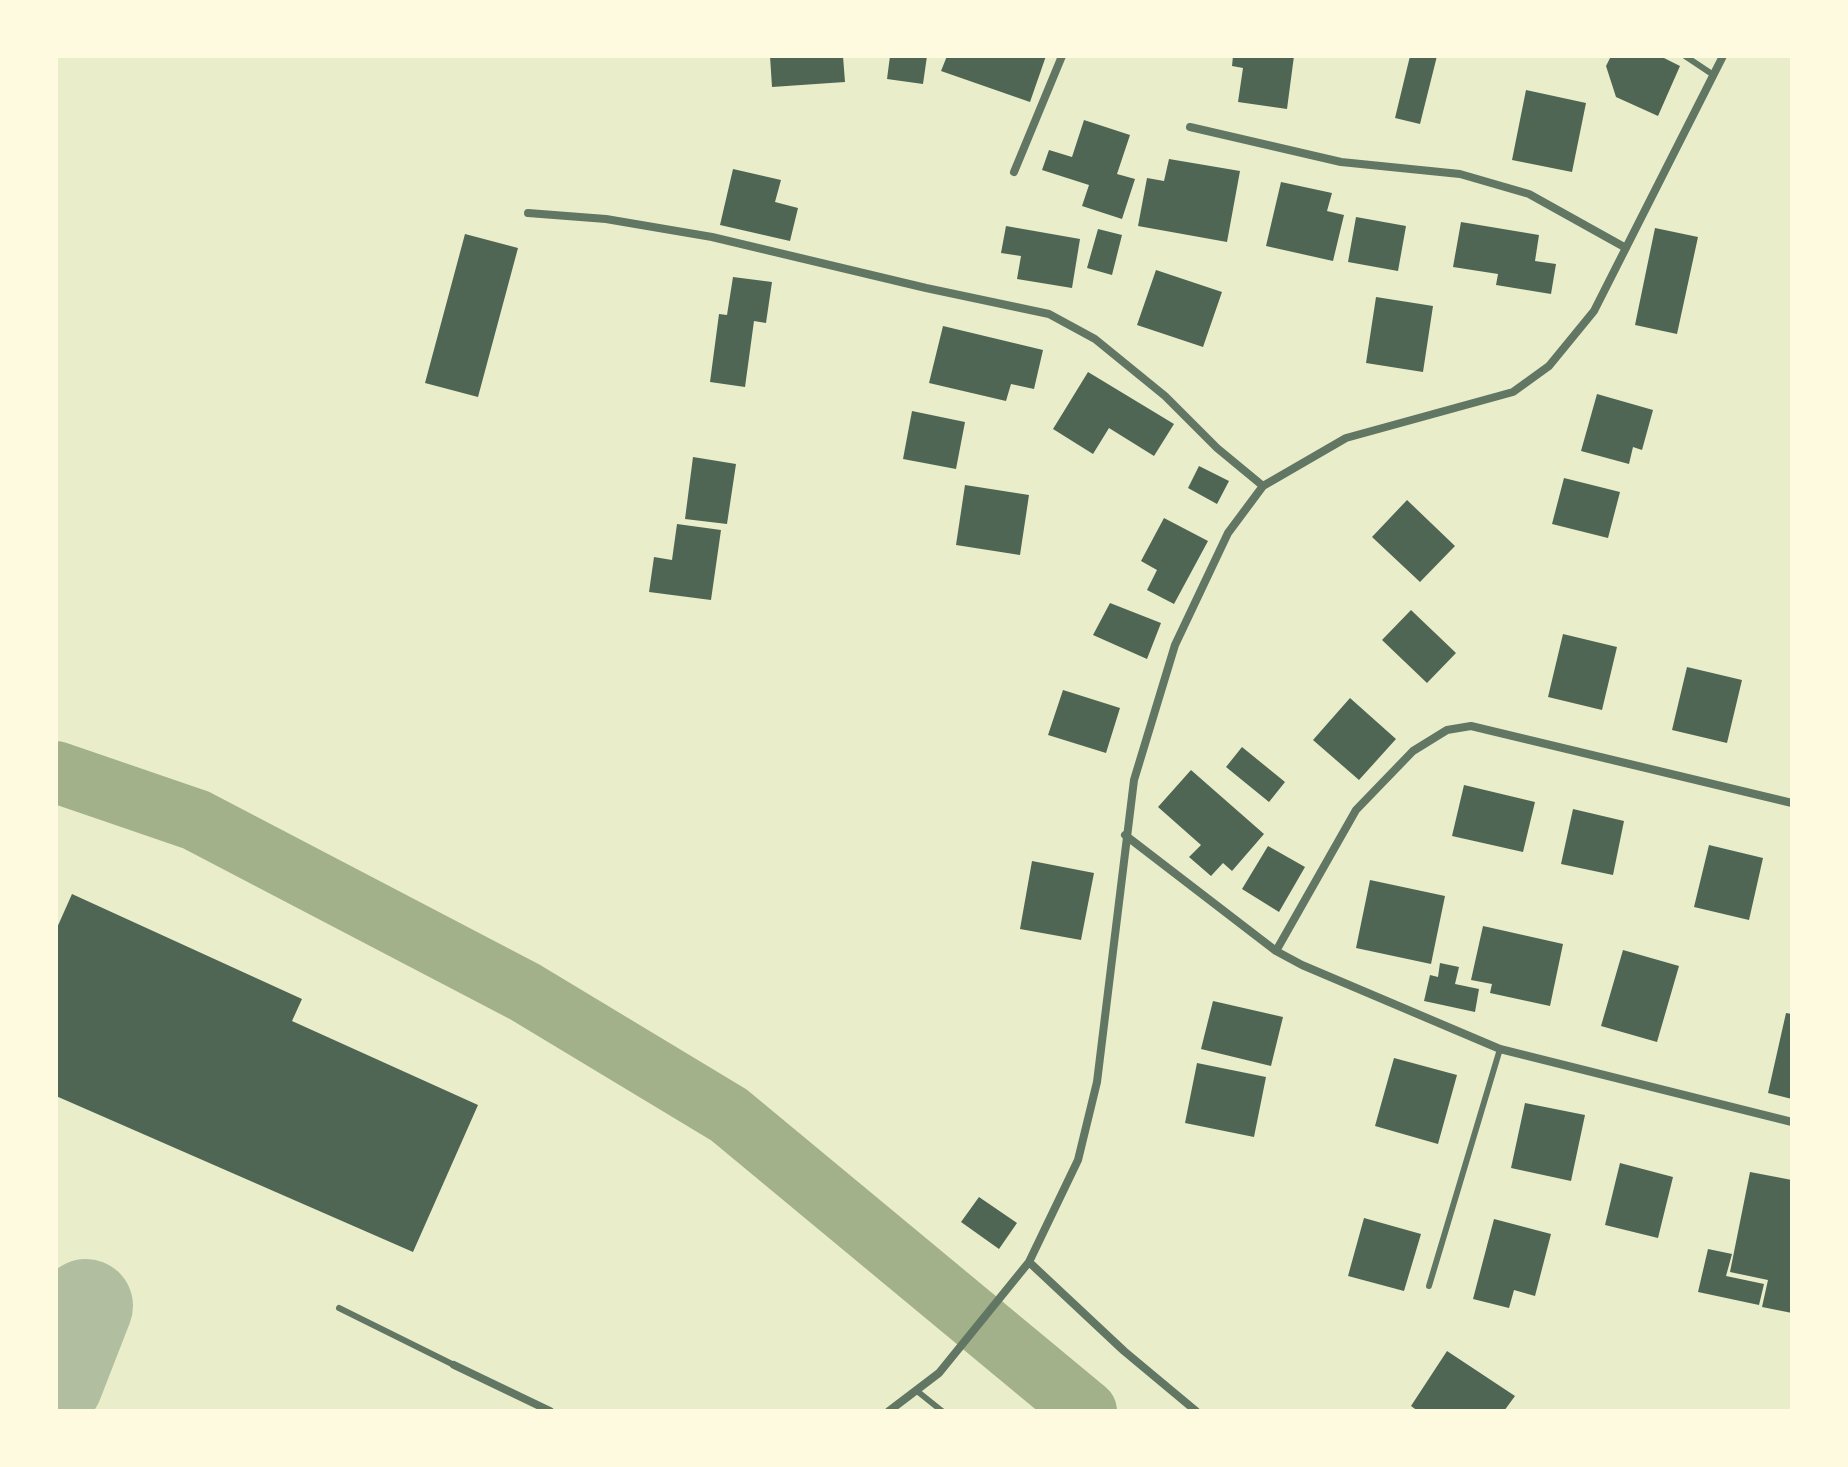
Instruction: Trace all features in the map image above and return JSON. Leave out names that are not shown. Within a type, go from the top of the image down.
[{"type":"street","points":[[1014,172],[1062,56]]},
{"type":"street","points":[[889,1411],[939,1373],[1029,1262],[1078,1160],[1097,1082],[1134,780],[1175,645],[1228,533],[1263,486],[1346,438],[1513,392],[1549,366],[1594,311],[1723,56]]},
{"type":"street","points":[[1190,127],[1341,162],[1460,174],[1529,194],[1626,248]]},
{"type":"street","points":[[528,213],[606,219],[712,237],[1049,314],[1095,339],[1165,396],[1217,448],[1263,486]]},
{"type":"street","points":[[1276,951],[1356,810],[1413,751],[1447,730],[1471,726],[1792,803]]},
{"type":"street","points":[[1125,835],[1276,951],[1302,965],[1500,1049],[1792,1122]]},
{"type":"street","points":[[1029,1262],[1124,1351],[1196,1411]]},
{"type":"street","points":[[454,1365],[550,1411]]},
{"type":"lane","points":[[1685,56],[1712,74]]},
{"type":"lane","points":[[1429,1286],[1500,1049]]},
{"type":"lane","points":[[339,1308],[454,1365]]},
{"type":"lane","points":[[917,1391],[942,1411]]},
{"type":"building","points":[[770,56],[843,56],[845,82],[772,87]]},
{"type":"building","points":[[890,56],[927,56],[923,84],[887,79]]},
{"type":"building","points":[[947,56],[1046,56],[1030,102],[941,71]]},
{"type":"building","points":[[1233,56],[1294,56],[1287,109],[1238,102],[1243,68],[1232,66]]},
{"type":"building","points":[[1410,56],[1437,56],[1420,124],[1395,118]]},
{"type":"building","points":[[1611,56],[1660,56],[1680,66],[1658,116],[1616,97],[1606,66]]},
{"type":"building","points":[[1526,90],[1586,103],[1572,172],[1512,160]]},
{"type":"building","points":[[1084,120],[1130,135],[1117,174],[1135,179],[1122,219],[1082,206],[1089,185],[1042,170],[1049,150],[1072,157]]},
{"type":"building","points":[[1169,159],[1240,171],[1227,242],[1138,226],[1147,178],[1164,181]]},
{"type":"building","points":[[733,169],[781,180],[775,202],[798,208],[790,241],[720,225]]},
{"type":"building","points":[[1281,182],[1332,193],[1327,211],[1344,215],[1333,261],[1266,246]]},
{"type":"building","points":[[1356,217],[1406,226],[1398,271],[1348,262]]},
{"type":"building","points":[[1461,222],[1539,235],[1535,261],[1556,264],[1551,294],[1496,285],[1498,274],[1453,267]]},
{"type":"building","points":[[1006,226],[1080,239],[1072,288],[1017,279],[1021,256],[1001,253]]},
{"type":"building","points":[[1655,228],[1698,237],[1677,334],[1635,325]]},
{"type":"building","points":[[1098,229],[1122,235],[1112,275],[1087,268]]},
{"type":"building","points":[[465,234],[518,248],[478,397],[425,383]]},
{"type":"building","points":[[1156,270],[1222,292],[1203,347],[1137,325]]},
{"type":"building","points":[[733,277],[772,282],[766,323],[754,321],[745,387],[710,382],[719,314],[727,315]]},
{"type":"building","points":[[1376,297],[1433,306],[1423,372],[1366,363]]},
{"type":"building","points":[[943,326],[1043,350],[1034,389],[1011,384],[1006,401],[929,383]]},
{"type":"building","points":[[1088,372],[1174,424],[1154,456],[1109,428],[1093,454],[1053,429]]},
{"type":"building","points":[[1597,394],[1653,410],[1642,450],[1633,447],[1629,464],[1581,451]]},
{"type":"building","points":[[912,411],[965,422],[956,469],[903,459]]},
{"type":"building","points":[[693,457],[736,464],[727,524],[685,519]]},
{"type":"building","points":[[1199,466],[1229,481],[1217,504],[1188,488]]},
{"type":"building","points":[[1564,478],[1620,492],[1608,538],[1552,524]]},
{"type":"building","points":[[965,485],[1029,495],[1020,555],[956,545]]},
{"type":"building","points":[[1407,500],[1455,546],[1420,582],[1372,537]]},
{"type":"building","points":[[1164,518],[1208,541],[1174,604],[1147,590],[1157,570],[1141,561]]},
{"type":"building","points":[[677,524],[721,530],[711,600],[649,592],[654,557],[672,560]]},
{"type":"building","points":[[1110,603],[1161,623],[1147,659],[1093,635]]},
{"type":"building","points":[[1411,610],[1456,653],[1427,683],[1382,640]]},
{"type":"building","points":[[1563,634],[1617,647],[1602,710],[1548,697]]},
{"type":"building","points":[[1687,667],[1742,680],[1727,743],[1672,730]]},
{"type":"building","points":[[1063,690],[1120,708],[1106,753],[1048,735]]},
{"type":"building","points":[[1350,698],[1396,739],[1359,780],[1313,740]]},
{"type":"building","points":[[1242,747],[1285,782],[1269,802],[1226,767]]},
{"type":"building","points":[[1191,770],[1264,834],[1232,871],[1223,863],[1211,876],[1189,857],[1201,845],[1158,807]]},
{"type":"building","points":[[1464,785],[1535,802],[1523,852],[1452,836]]},
{"type":"building","points":[[1573,809],[1624,821],[1613,875],[1561,864]]},
{"type":"building","points":[[1709,845],[1763,858],[1749,920],[1694,907]]},
{"type":"building","points":[[1268,846],[1305,867],[1279,912],[1242,889]]},
{"type":"building","points":[[1032,861],[1094,873],[1081,940],[1020,929]]},
{"type":"building","points":[[1370,880],[1445,896],[1431,964],[1356,948]]},
{"type":"building","points":[[72,894],[302,999],[292,1021],[478,1105],[413,1252],[56,1096],[56,930]]},
{"type":"building","points":[[1483,926],[1563,944],[1550,1006],[1490,993],[1492,984],[1471,980]]},
{"type":"building","points":[[1623,950],[1679,966],[1657,1042],[1601,1026]]},
{"type":"building","points":[[1440,963],[1459,967],[1455,984],[1479,989],[1475,1012],[1424,1001],[1430,975],[1438,977]]},
{"type":"building","points":[[1213,1001],[1283,1017],[1271,1066],[1201,1049]]},
{"type":"building","points":[[1786,1013],[1792,1014],[1792,1099],[1768,1093]]},
{"type":"building","points":[[1394,1058],[1457,1075],[1438,1144],[1375,1126]]},
{"type":"building","points":[[1197,1063],[1266,1077],[1254,1137],[1185,1123]]},
{"type":"building","points":[[1525,1103],[1585,1115],[1571,1181],[1511,1168]]},
{"type":"building","points":[[1620,1163],[1673,1177],[1658,1238],[1605,1225]]},
{"type":"building","points":[[1750,1172],[1792,1180],[1792,1313],[1762,1307],[1768,1280],[1730,1272]]},
{"type":"building","points":[[979,1197],[1017,1223],[999,1249],[961,1222]]},
{"type":"building","points":[[1364,1218],[1421,1234],[1404,1291],[1348,1276]]},
{"type":"building","points":[[1494,1219],[1551,1234],[1535,1296],[1514,1290],[1509,1308],[1473,1299]]},
{"type":"building","points":[[1708,1249],[1732,1254],[1726,1276],[1764,1284],[1759,1305],[1698,1292]]},
{"type":"building","points":[[1447,1351],[1515,1396],[1504,1411],[1418,1411],[1411,1406]]},
{"type":"waterway","points":[[56,772],[196,820],[525,992],[729,1115],[1086,1411]]},
{"type":"taxiway","points":[[56,1383],[86,1306]]}]
